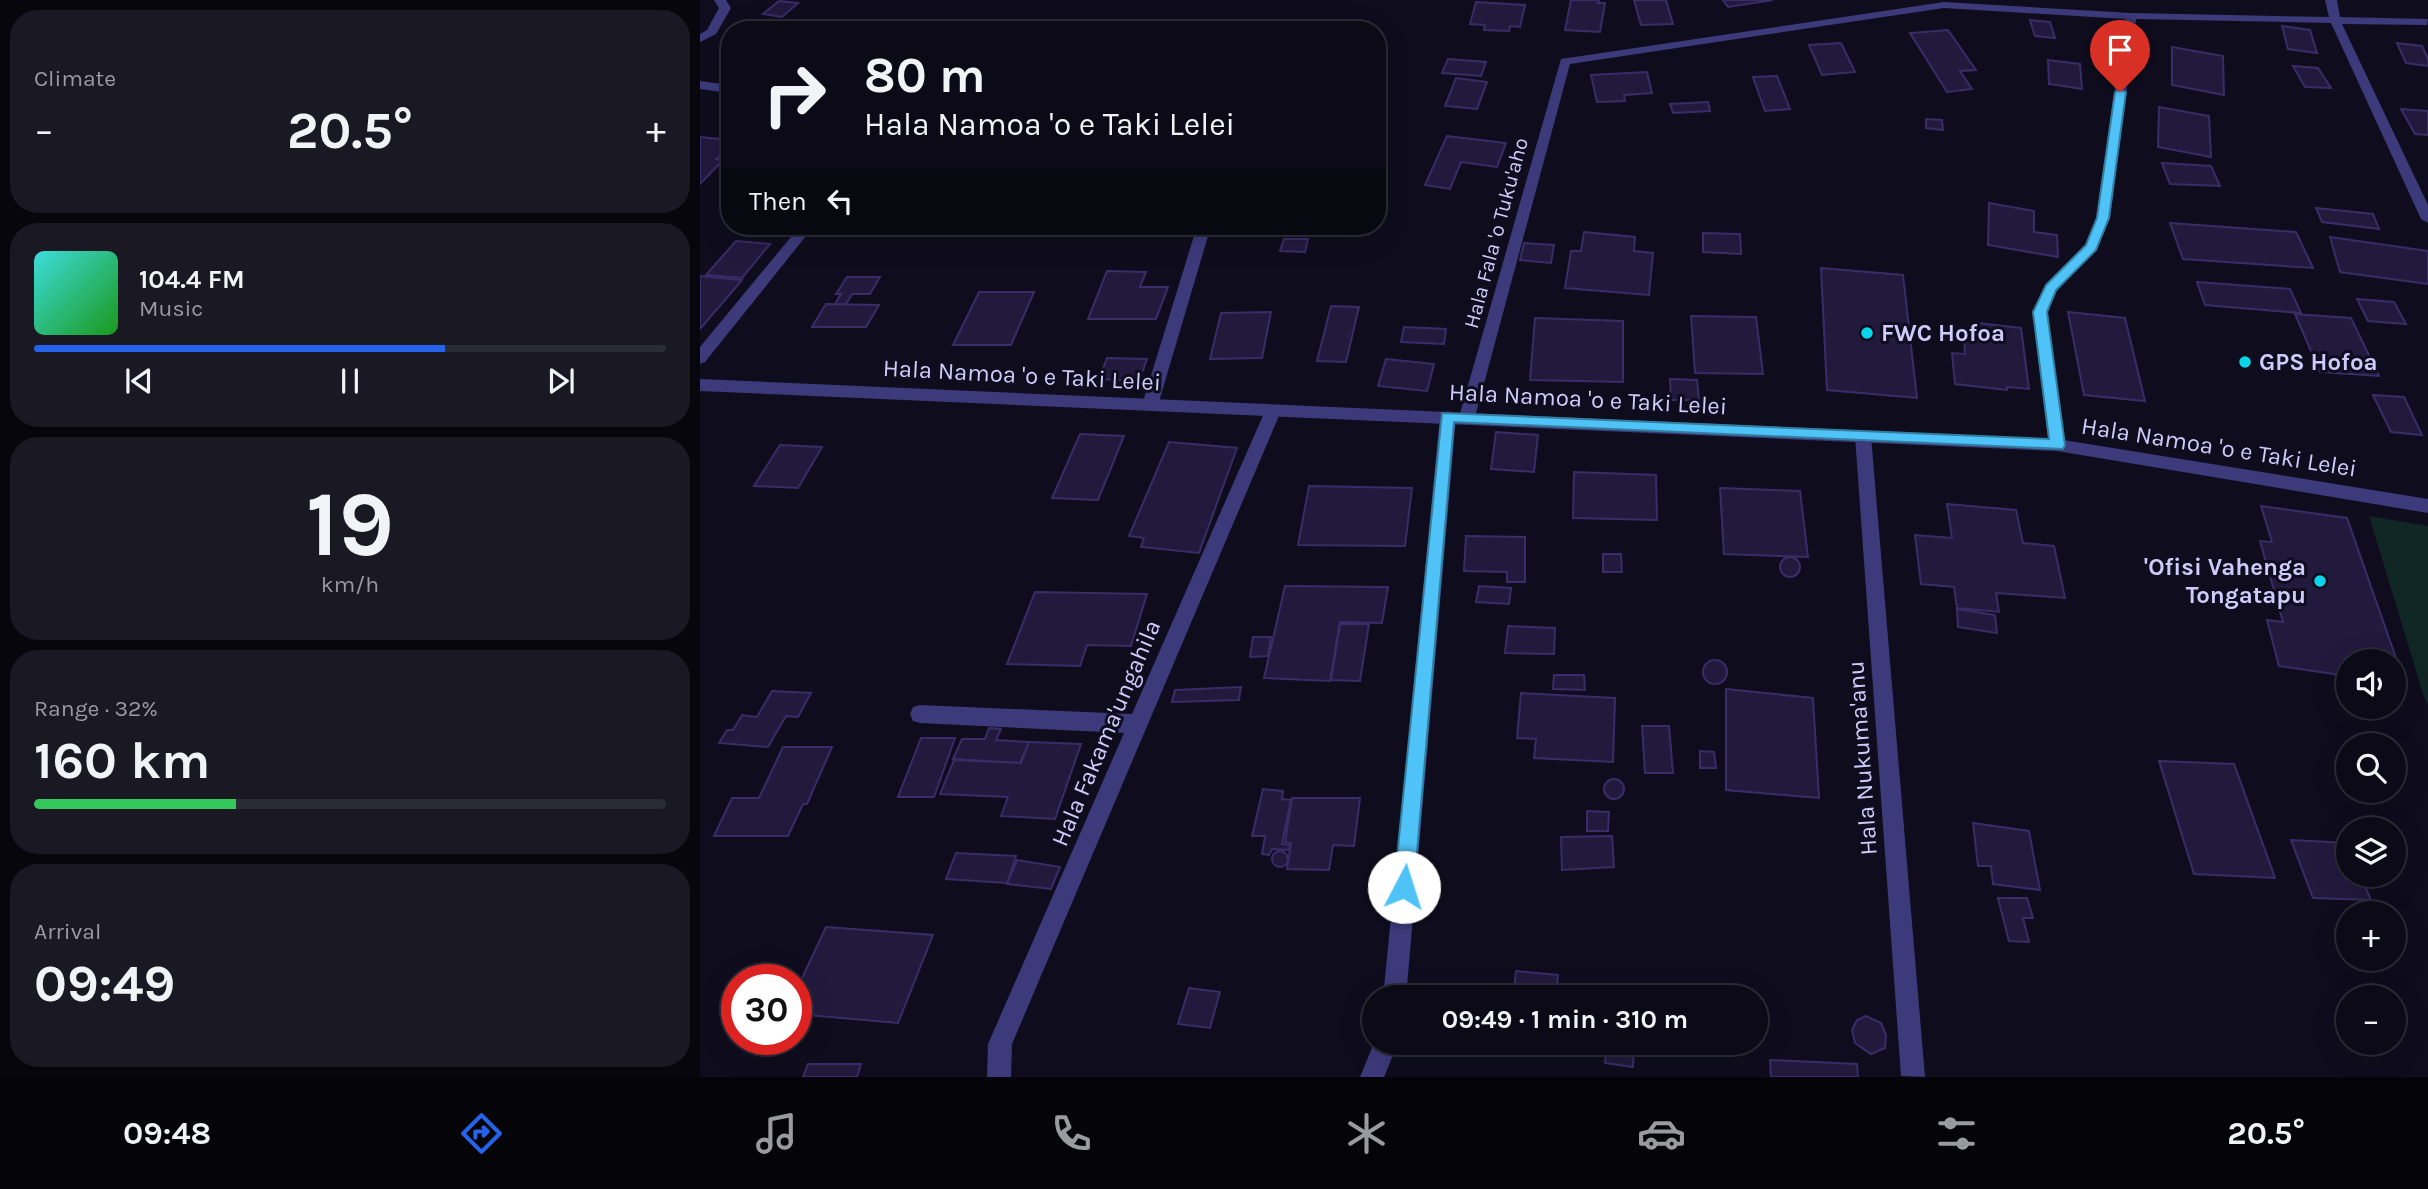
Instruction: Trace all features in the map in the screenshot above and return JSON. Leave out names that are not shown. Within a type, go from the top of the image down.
[{"type":"street","points":[[700,39],[712,32],[725,8],[720,0]]},
{"type":"street","points":[[2331,0],[2335,20],[2428,219]]},
{"type":"street","name":"Hala Fala 'o Tuku'aho","points":[[1395,985],[1457,417],[1565,61],[1944,5],[2131,16]]},
{"type":"street","points":[[2057,445],[2040,312],[2050,288],[2091,247],[2103,218],[2131,16],[2427,22]]},
{"type":"street","points":[[700,85],[721,88]]},
{"type":"street","points":[[700,358],[800,235]]},
{"type":"street","points":[[1150,405],[1201,235]]},
{"type":"street","name":"Hala Namoa 'o e Taki Lelei","points":[[700,385],[2057,445],[2428,506]]},
{"type":"street","name":"Hala Fakama'ungahila","points":[[999,1077],[1000,1044],[1273,411]]},
{"type":"street","name":"Hala Nukuma'anu","points":[[1863,436],[1913,1076]]},
{"type":"street","points":[[920,715],[1139,724]]},
{"type":"street","points":[[1372,1077],[1381,1055]]},
{"type":"green space","points":[[2369,516],[2428,526],[2428,705],[2424,697]]},
{"type":"building","points":[[1571,0],[1599,0],[1598,3],[1605,3],[1600,32],[1565,30]]},
{"type":"building","points":[[1634,0],[1666,0],[1673,24],[1641,25]]},
{"type":"building","points":[[1723,0],[1773,0],[1728,7]]},
{"type":"building","points":[[779,1],[798,3],[782,17],[763,14]]},
{"type":"building","points":[[1476,2],[1525,5],[1520,27],[1510,26],[1509,31],[1484,30],[1485,25],[1470,24]]},
{"type":"building","points":[[2030,20],[2050,22],[2055,38],[2035,36]]},
{"type":"building","points":[[2282,26],[2310,30],[2317,53],[2288,49]]},
{"type":"building","points":[[1948,30],[1976,70],[1960,71],[1972,89],[1947,92],[1910,33]]},
{"type":"building","points":[[1841,43],[1855,72],[1822,75],[1809,45]]},
{"type":"building","points":[[2397,43],[2422,46],[2428,66],[2406,63]]},
{"type":"building","points":[[2172,47],[2223,56],[2224,95],[2172,85]]},
{"type":"building","points":[[1448,59],[1486,62],[1481,76],[1442,73]]},
{"type":"building","points":[[2048,60],[2080,64],[2082,89],[2049,84]]},
{"type":"building","points":[[2293,66],[2318,68],[2331,88],[2305,87]]},
{"type":"building","points":[[1647,72],[1652,93],[1624,95],[1625,101],[1597,102],[1591,75]]},
{"type":"building","points":[[1777,76],[1790,109],[1765,111],[1753,77]]},
{"type":"building","points":[[1456,78],[1487,82],[1477,109],[1445,106]]},
{"type":"building","points":[[1708,102],[1710,111],[1673,113],[1670,104]]},
{"type":"building","points":[[2159,107],[2209,116],[2211,157],[2158,147]]},
{"type":"building","points":[[2401,109],[2428,111],[2428,135],[2415,134]]},
{"type":"building","points":[[1926,119],[1942,120],[1943,130],[1926,128]]},
{"type":"building","points":[[1447,136],[1506,143],[1497,167],[1461,162],[1450,189],[1425,185]]},
{"type":"building","points":[[700,137],[721,139],[721,154],[716,159],[721,162],[700,184]]},
{"type":"building","points":[[2162,163],[2211,166],[2220,186],[2170,184]]},
{"type":"building","points":[[1989,203],[2034,211],[2034,232],[2057,235],[2058,257],[1988,245]]},
{"type":"building","points":[[2316,208],[2373,214],[2379,229],[2322,222]]},
{"type":"building","points":[[2170,223],[2296,232],[2313,268],[2183,259]]},
{"type":"building","points":[[1584,232],[1635,237],[1634,251],[1653,253],[1649,295],[1565,288],[1571,251],[1581,251]]},
{"type":"building","points":[[1703,233],[1740,234],[1741,254],[1703,252]]},
{"type":"building","points":[[2330,237],[2428,251],[2428,284],[2340,272]]},
{"type":"building","points":[[1284,239],[1308,239],[1305,252],[1280,251]]},
{"type":"building","points":[[736,241],[770,244],[742,278],[706,275]]},
{"type":"building","points":[[1524,243],[1554,245],[1551,263],[1520,260]]},
{"type":"building","name":"FWC Hofoa","points":[[1821,268],[1903,275],[1917,398],[1827,390]]},
{"type":"building","points":[[1107,271],[1146,272],[1140,287],[1168,287],[1156,319],[1088,319]]},
{"type":"building","points":[[700,276],[742,280],[700,329]]},
{"type":"building","points":[[847,277],[880,277],[870,294],[852,294],[846,304],[835,304],[841,294],[836,294]]},
{"type":"building","points":[[2197,282],[2290,289],[2301,313],[2205,305]]},
{"type":"building","points":[[979,292],[1034,292],[1011,345],[953,345]]},
{"type":"building","points":[[2357,299],[2394,302],[2406,324],[2368,321]]},
{"type":"building","points":[[826,304],[879,305],[866,327],[812,327]]},
{"type":"building","points":[[1331,306],[1359,307],[1346,362],[1317,361]]},
{"type":"building","points":[[1271,312],[1262,358],[1210,359],[1221,313]]},
{"type":"building","points":[[2068,312],[2125,318],[2145,401],[2084,395]]},
{"type":"building","points":[[2295,314],[2351,318],[2379,376],[2320,372]]},
{"type":"building","points":[[1691,316],[1756,317],[1763,374],[1695,373]]},
{"type":"building","points":[[1535,318],[1623,321],[1623,382],[1530,380]]},
{"type":"building","points":[[1977,323],[2021,328],[2029,389],[2007,387],[2007,390],[1955,384],[1952,353],[1965,354],[1964,339],[1979,341]]},
{"type":"building","points":[[1404,327],[1446,329],[1444,344],[1401,342]]},
{"type":"building","points":[[1107,358],[1147,359],[1139,381],[1099,379]]},
{"type":"building","points":[[1386,359],[1434,364],[1427,391],[1378,386]]},
{"type":"building","points":[[1670,379],[1697,380],[1699,400],[1671,400]]},
{"type":"building","points":[[2373,395],[2404,397],[2422,435],[2391,432]]},
{"type":"building","points":[[1496,432],[1538,435],[1534,472],[1491,469]]},
{"type":"building","points":[[1080,434],[1124,436],[1098,500],[1052,498]]},
{"type":"building","points":[[1169,442],[1237,448],[1199,553],[1141,547],[1144,538],[1129,536]]},
{"type":"building","points":[[780,445],[822,447],[798,488],[754,486]]},
{"type":"building","points":[[1574,472],[1656,475],[1657,520],[1573,518]]},
{"type":"building","points":[[1309,486],[1412,488],[1405,546],[1298,545]]},
{"type":"building","points":[[1720,488],[1800,491],[1808,557],[1724,554]]},
{"type":"building","points":[[1947,504],[2016,510],[2023,543],[2054,546],[2065,598],[1996,593],[1999,612],[1957,608],[1954,587],[1921,584],[1915,535],[1952,538]]},
{"type":"building","name":"'Ofisi Vahenga Tongatapu","points":[[2261,506],[2347,518],[2393,649],[2336,649],[2336,674],[2279,666],[2267,620],[2283,622],[2260,541],[2272,542]]},
{"type":"building","points":[[1466,536],[1525,537],[1525,582],[1507,582],[1507,572],[1464,571]]},
{"type":"building","points":[[1603,554],[1621,554],[1622,572],[1603,572]]},
{"type":"building","points":[[1790,557],[1797,560],[1800,567],[1797,574],[1790,577],[1783,574],[1780,567],[1783,560]]},
{"type":"building","points":[[1285,586],[1388,587],[1382,623],[1340,622],[1330,681],[1264,678]]},
{"type":"building","points":[[1479,586],[1511,588],[1509,604],[1476,602]]},
{"type":"building","points":[[1035,592],[1147,594],[1131,646],[1087,645],[1080,666],[1007,664]]},
{"type":"building","points":[[1957,609],[1995,615],[1997,633],[1958,627]]},
{"type":"building","points":[[1340,624],[1369,624],[1360,681],[1331,680]]},
{"type":"building","points":[[1508,626],[1555,628],[1554,654],[1505,653]]},
{"type":"building","points":[[1253,637],[1271,637],[1268,656],[1250,657]]},
{"type":"building","points":[[1715,660],[1724,663],[1727,672],[1724,681],[1715,684],[1706,681],[1703,672],[1706,663]]},
{"type":"building","points":[[1554,675],[1584,675],[1585,690],[1553,689]]},
{"type":"building","points":[[1241,687],[1239,700],[1172,702],[1175,690]]},
{"type":"building","points":[[1726,689],[1813,698],[1819,798],[1726,790]]},
{"type":"building","points":[[772,691],[811,693],[798,717],[786,716],[768,747],[719,743],[727,730],[733,730],[742,715],[757,717]]},
{"type":"building","points":[[1521,693],[1615,698],[1613,762],[1534,758],[1536,739],[1517,738]]},
{"type":"building","points":[[1642,726],[1669,726],[1673,773],[1645,773]]},
{"type":"building","points":[[989,728],[1001,729],[996,740],[1029,742],[1020,763],[953,759],[962,739],[985,739]]},
{"type":"building","points":[[921,738],[955,738],[934,797],[898,797]]},
{"type":"building","points":[[1029,742],[1081,744],[1055,819],[1001,816],[1008,797],[940,794],[954,760],[1021,763]]},
{"type":"building","points":[[783,747],[832,747],[807,804],[803,804],[788,836],[714,836],[732,798],[759,798]]},
{"type":"building","points":[[1700,751],[1714,752],[1716,768],[1700,768]]},
{"type":"building","points":[[2159,761],[2234,764],[2275,878],[2194,874]]},
{"type":"building","points":[[1614,779],[1621,782],[1624,789],[1621,796],[1614,799],[1607,796],[1604,789],[1607,782]]},
{"type":"building","points":[[1263,789],[1283,791],[1282,799],[1291,800],[1282,844],[1290,845],[1289,850],[1272,849],[1269,855],[1262,854],[1265,836],[1252,836]]},
{"type":"building","points":[[1292,798],[1360,798],[1354,846],[1333,845],[1329,870],[1287,869],[1291,843],[1285,842]]},
{"type":"building","points":[[1587,811],[1609,812],[1608,831],[1587,831]]},
{"type":"building","points":[[1973,823],[2029,831],[2040,890],[1993,884],[1991,866],[1978,866]]},
{"type":"building","points":[[1612,836],[1614,867],[1562,870],[1561,837]]},
{"type":"building","points":[[2291,840],[2336,842],[2336,887],[2365,887],[2371,900],[2313,898]]},
{"type":"building","points":[[1277,851],[1283,851],[1288,859],[1286,865],[1277,867],[1272,862],[1272,856]]},
{"type":"building","points":[[956,853],[1016,856],[1007,883],[946,879]]},
{"type":"building","points":[[1017,860],[1060,867],[1051,889],[1007,884]]},
{"type":"building","points":[[1998,898],[2027,898],[2033,918],[2023,918],[2029,942],[2009,941]]},
{"type":"building","points":[[826,927],[933,935],[898,1023],[812,1015],[812,964],[809,964]]},
{"type":"building","points":[[1516,971],[1558,975],[1557,985],[1514,985]]},
{"type":"building","points":[[1189,988],[1220,992],[1210,1028],[1178,1024]]},
{"type":"building","points":[[1866,1016],[1881,1023],[1886,1035],[1885,1048],[1871,1054],[1855,1043],[1852,1030],[1857,1020]]},
{"type":"building","points":[[1606,1055],[1634,1055],[1633,1067],[1605,1063]]},
{"type":"building","points":[[1770,1060],[1857,1064],[1858,1077],[1771,1077]]},
{"type":"building","points":[[808,1064],[861,1064],[857,1077],[803,1077]]},
{"type":"place","name":"FWC Hofoa","points":[[1867,333]]},
{"type":"place","name":"GPS Hofoa","points":[[2245,362]]},
{"type":"place","name":"'Ofisi Vahenga Tongatapu","points":[[2320,581]]},
{"type":"route","points":[[1404,887],[1448,416],[2057,445],[2040,312],[2050,288],[2091,247],[2103,218],[2120,92]]}]
